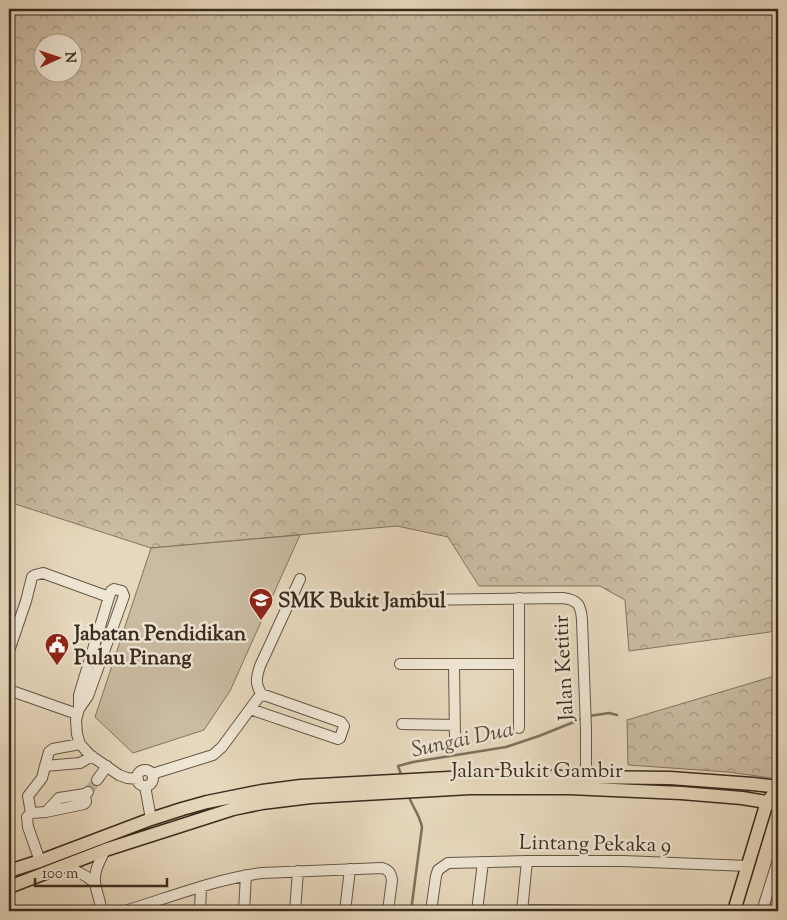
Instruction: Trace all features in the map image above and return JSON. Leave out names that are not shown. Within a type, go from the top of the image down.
[{"type":"main road","name":"Jalan Bukit Gambir","points":[[419,785],[485,776],[586,776],[670,778],[778,787]]},
{"type":"main road","points":[[753,784],[773,803]]},
{"type":"main road","name":"Jalan Bukit Gambir","points":[[9,871],[151,819],[208,802],[262,791],[300,786],[419,785],[470,788],[569,788],[680,793],[742,798],[773,803]]},
{"type":"main road","name":"Jalan Bukit Gambir","points":[[9,887],[105,850],[243,807],[391,786]]},
{"type":"main road","points":[[734,911],[761,824],[773,803],[771,796],[778,793]]},
{"type":"main road","points":[[742,798],[761,824]]},
{"type":"main road","points":[[761,824],[778,810]]},
{"type":"street","points":[[9,651],[32,577],[35,575],[43,574],[109,597]]},
{"type":"street","points":[[250,709],[338,739],[340,738],[344,726],[341,722],[262,695],[258,688],[257,675],[260,666],[300,579]]},
{"type":"street","points":[[78,711],[88,696],[124,596],[122,591],[114,589],[109,597],[79,695],[78,711],[77,734],[80,744],[92,756],[123,777],[141,782]]},
{"type":"street","points":[[519,598],[519,728]]},
{"type":"street","name":"Jalan Ketitir","points":[[414,600],[519,598],[570,599],[577,602],[580,607],[582,620],[586,776]]},
{"type":"street","points":[[400,664],[519,664]]},
{"type":"street","points":[[454,664],[455,739]]},
{"type":"street","points":[[9,690],[78,711]]},
{"type":"street","points":[[151,819],[140,773],[147,770],[152,774],[213,755],[222,747],[262,695]]},
{"type":"street","points":[[402,724],[455,724]]},
{"type":"street","points":[[31,813],[28,796],[42,778],[49,752],[53,749],[80,744]]},
{"type":"street","points":[[45,766],[80,763],[92,756]]},
{"type":"street","points":[[97,780],[106,766]]},
{"type":"street","points":[[40,860],[28,827],[27,817],[31,813],[46,812],[84,804],[86,802],[86,793]]},
{"type":"street","points":[[95,884],[98,865],[105,850]]},
{"type":"street","points":[[762,911],[778,860]]},
{"type":"street","points":[[527,861],[522,910],[595,911]]},
{"type":"street","name":"Lintang Pekaka 9","points":[[431,911],[438,870],[448,863],[623,861],[748,866]]},
{"type":"street","points":[[477,911],[483,862]]},
{"type":"street","points":[[63,866],[86,875],[95,884],[100,898],[101,911]]},
{"type":"street","points":[[345,911],[350,868]]},
{"type":"street","points":[[125,911],[149,908],[201,887],[246,875],[350,868],[382,868],[389,872],[392,880],[388,911]]},
{"type":"street","points":[[295,911],[298,871]]},
{"type":"street","points":[[244,911],[246,875]]},
{"type":"street","points":[[200,911],[201,887]]},
{"type":"green space","points":[[9,9],[778,9],[778,625],[770,632],[629,651],[625,600],[600,586],[479,586],[448,537],[397,526],[151,548],[9,502]]},
{"type":"green space","points":[[300,535],[230,691],[204,730],[133,753],[95,717],[151,548]]},
{"type":"green space","points":[[778,675],[778,779],[728,772],[628,765],[627,720]]},
{"type":"waterway","name":"Sungai Dua","points":[[589,716],[609,713],[617,715]]},
{"type":"waterway","name":"Sungai Dua","points":[[402,777],[398,766],[506,747],[584,718]]},
{"type":"waterway","name":"Sungai Dua","points":[[408,794],[422,827],[411,911]]},
{"type":"tunnel","points":[[88,792],[97,780]]},
{"type":"place","name":"SMK Bukit Jambul","points":[[261,621]]},
{"type":"place","name":"Jabatan Pendidikan Pulau Pinang","points":[[57,666]]}]
